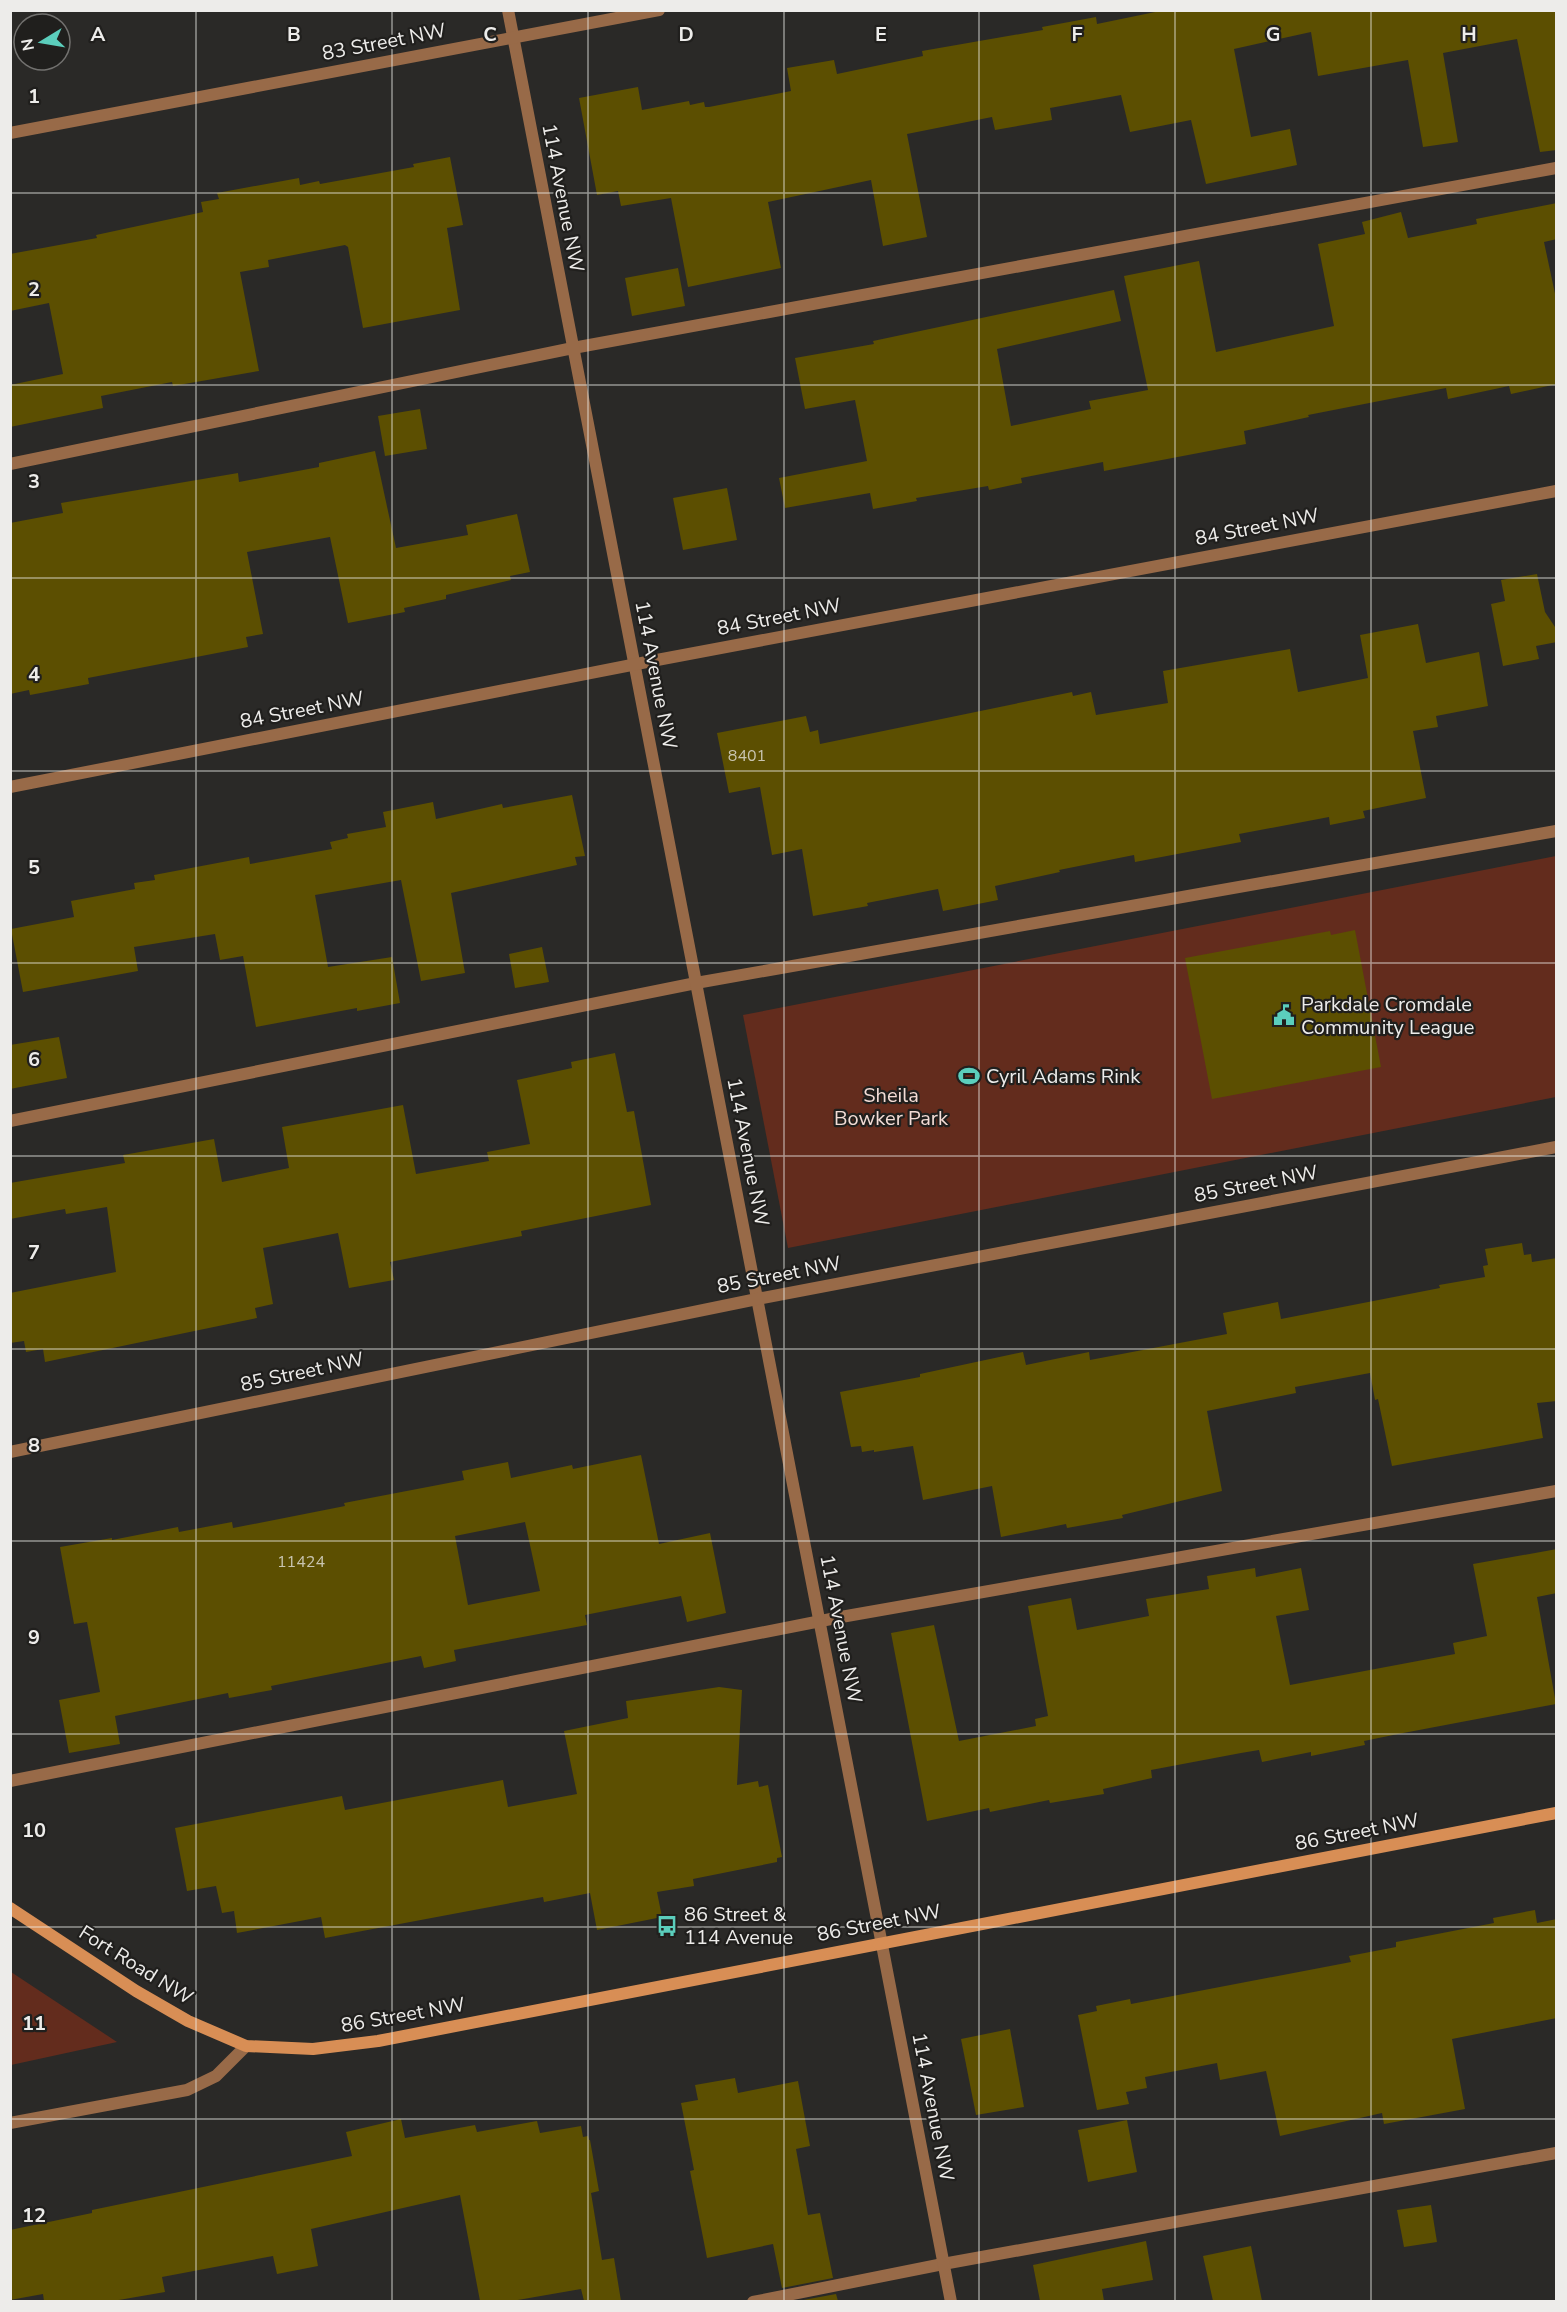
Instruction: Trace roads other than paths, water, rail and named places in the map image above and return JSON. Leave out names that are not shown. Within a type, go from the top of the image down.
[{"type":"street","name":"114 Avenue NW","points":[[508,10],[951,2301]]},
{"type":"street","name":"83 Street NW","points":[[10,133],[659,10]]},
{"type":"street","points":[[10,464],[573,348],[1557,168]]},
{"type":"street","name":"84 Street NW","points":[[10,787],[634,664],[1557,491]]},
{"type":"street","points":[[10,1121],[696,983],[1557,831]]},
{"type":"street","name":"85 Street NW","points":[[10,1452],[756,1299],[1557,1147]]},
{"type":"street","points":[[10,1781],[819,1622],[1557,1491]]},
{"type":"street","name":"86 Street NW","points":[[246,2046],[313,2049],[378,2042],[882,1942],[1557,1813]]},
{"type":"street","name":"Fort Road NW","points":[[10,1908],[136,1991],[188,2021],[246,2046]]},
{"type":"street","points":[[10,2123],[187,2090],[216,2076],[246,2046]]},
{"type":"street","points":[[753,2301],[944,2264],[1557,2153]]},
{"type":"place","name":"Parkdale Cromdale Community League","points":[[1284,1015]]},
{"type":"place","name":"Cyril Adams Rink","points":[[969,1076]]},
{"type":"place","name":"86 Street & 114 Avenue","points":[[667,1926]]},
{"type":"park label","name":"Sheila Bowker Park","points":[[891,1106]]}]
